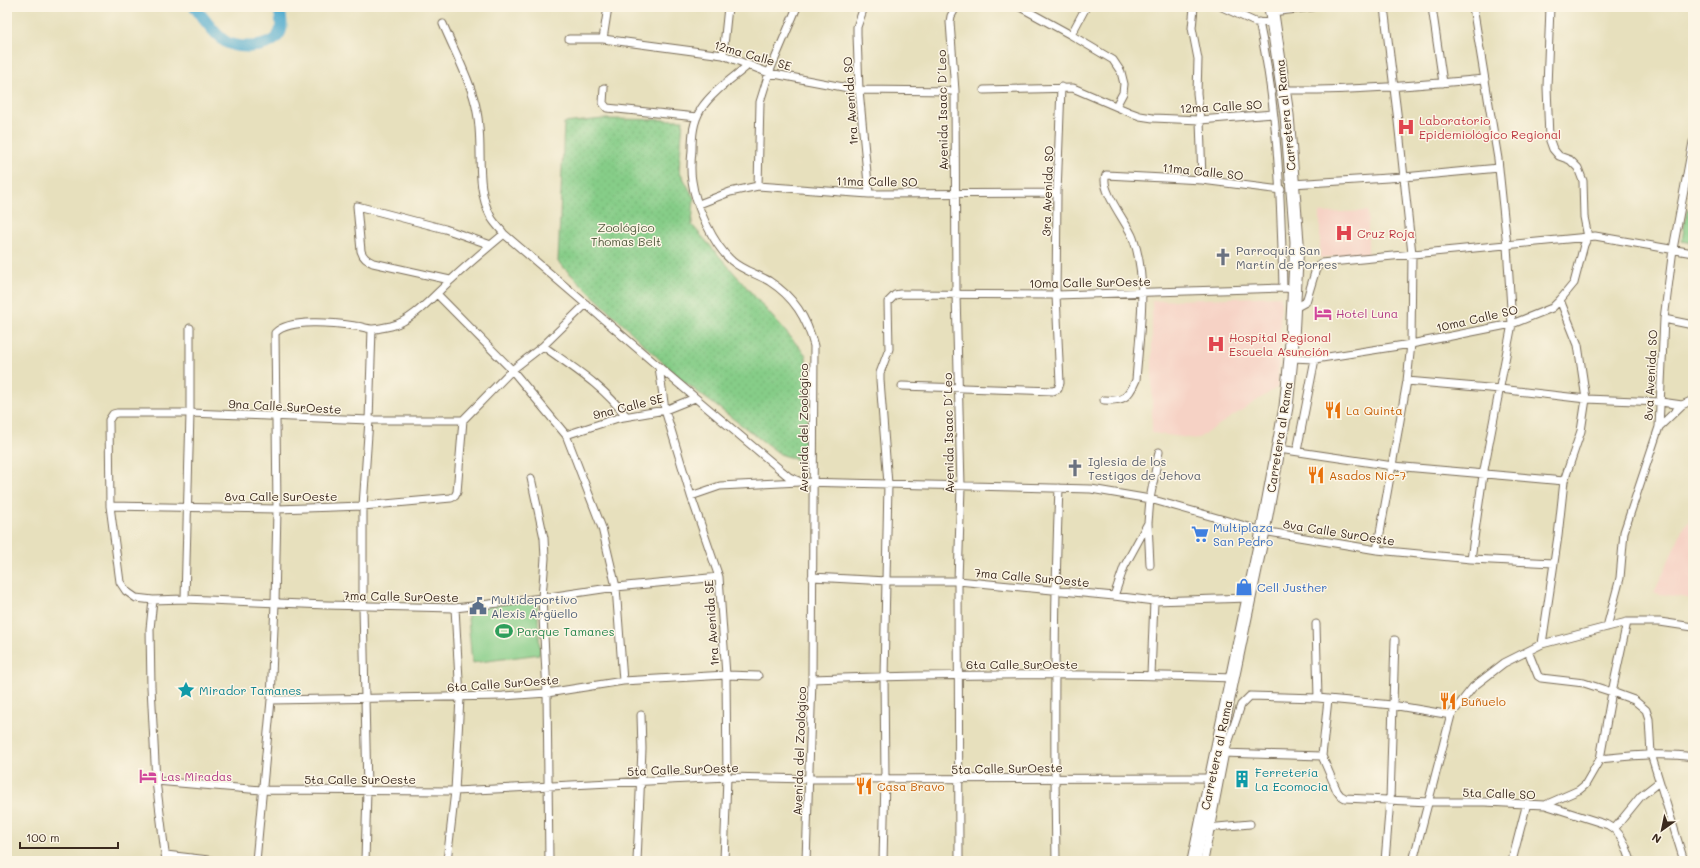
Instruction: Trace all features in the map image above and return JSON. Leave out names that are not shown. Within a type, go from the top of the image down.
[{"type":"highway","name":"Carretera al Rama","points":[[1194,861],[1205,828],[1211,778],[1221,752],[1233,678],[1279,449],[1292,358],[1294,309],[1289,289],[1297,242],[1287,115],[1272,14]]},
{"type":"street","points":[[603,39],[608,7]]},
{"type":"street","points":[[723,55],[728,7]]},
{"type":"street","points":[[758,186],[760,102],[769,73],[797,7]]},
{"type":"street","name":"1ra Avenida SO","points":[[864,7],[857,27],[857,34],[859,90],[869,194]]},
{"type":"street","name":"Avenida Isaac D´Leo","points":[[956,7],[951,16],[950,22],[955,91],[956,294],[961,486],[958,582],[959,861]]},
{"type":"street","points":[[1020,7],[1113,60],[1121,72],[1124,84],[1123,93],[1116,106]]},
{"type":"street","points":[[1071,35],[1086,7]]},
{"type":"street","points":[[1194,7],[1192,28],[1198,60],[1196,93],[1200,120],[1202,180]]},
{"type":"street","points":[[1222,7],[1258,22]]},
{"type":"street","points":[[1258,22],[1272,14],[1313,7]]},
{"type":"street","points":[[1377,550],[1408,381],[1411,344],[1412,254],[1384,7]]},
{"type":"street","points":[[1432,7],[1443,83]]},
{"type":"street","points":[[1471,559],[1483,475],[1512,324],[1507,246],[1499,168],[1473,7]]},
{"type":"street","points":[[1550,7],[1547,88],[1550,138],[1553,149],[1559,156],[1570,160],[1578,168],[1581,175],[1583,181],[1584,217],[1588,237]]},
{"type":"street","points":[[1258,22],[1266,58],[1273,114],[1289,289]]},
{"type":"street","points":[[444,24],[472,94],[477,111],[480,135],[482,189],[491,218],[504,234],[777,468],[789,477],[801,482]]},
{"type":"street","name":"12ma Calle SE","points":[[569,39],[603,39],[723,55],[747,66],[769,73],[859,90],[955,91]]},
{"type":"street","name":"Avenida del Zoológico","points":[[747,66],[709,99],[697,117],[692,132],[691,173],[693,186],[710,232],[722,251],[741,267],[769,281],[792,301],[807,323],[814,346],[812,680],[806,861]]},
{"type":"street","points":[[1283,90],[1328,91],[1484,79]]},
{"type":"street","name":"12ma Calle SO","points":[[984,90],[1061,87],[1073,88],[1140,116],[1153,118],[1200,120],[1273,114]]},
{"type":"street","name":"3ra Avenida SO","points":[[958,389],[1053,391],[1058,389],[1060,383],[1056,295],[1057,193],[1061,87]]},
{"type":"street","points":[[604,88],[603,103],[607,108],[697,117]]},
{"type":"street","name":"8va Avenida SO","points":[[1607,627],[1620,578],[1624,532],[1659,427],[1664,319],[1673,249],[1693,142]]},
{"type":"street","points":[[1292,184],[1404,177],[1499,168]]},
{"type":"street","name":"11ma Calle SO","points":[[1142,292],[1136,246],[1128,227],[1116,209],[1105,181],[1105,176],[1108,174],[1202,180],[1280,190]]},
{"type":"street","name":"11ma Calle SO","points":[[699,204],[730,192],[758,186],[869,194],[955,192],[1057,193]]},
{"type":"street","points":[[450,280],[373,263],[367,260],[361,251],[357,206],[445,229],[491,244]]},
{"type":"street","points":[[256,861],[271,700],[275,603],[277,509],[274,333],[283,326],[291,324],[320,323],[357,326],[372,329],[392,326],[400,323],[410,317],[437,294],[450,280],[504,234]]},
{"type":"street","points":[[1294,309],[1306,302],[1316,269],[1321,263],[1507,246],[1595,236],[1693,253]]},
{"type":"street","name":"10ma Calle SO","points":[[1292,358],[1315,358],[1411,344],[1512,324],[1552,308],[1574,283],[1588,237]]},
{"type":"street","name":"10ma Calle SurOeste","points":[[888,484],[880,373],[889,349],[888,302],[894,295],[1056,295],[1289,289]]},
{"type":"street","points":[[1104,400],[1119,400],[1126,397],[1132,390],[1136,380],[1142,292]]},
{"type":"street","points":[[437,294],[512,370],[566,435],[602,528],[616,587],[624,680]]},
{"type":"street","points":[[1542,644],[1564,481],[1581,431],[1586,399],[1578,345],[1560,300]]},
{"type":"street","points":[[463,420],[512,370],[543,346],[586,304]]},
{"type":"street","points":[[1664,319],[1693,325]]},
{"type":"street","points":[[185,599],[190,413],[190,328]]},
{"type":"street","points":[[365,861],[367,790],[362,606],[363,506],[369,420],[372,329]]},
{"type":"street","points":[[543,346],[597,384],[626,416]]},
{"type":"street","points":[[1297,451],[1315,358]]},
{"type":"street","name":"1ra Avenida SE","points":[[659,367],[665,410],[691,496],[719,577],[726,675],[727,777],[724,861]]},
{"type":"street","points":[[1408,381],[1500,389],[1586,399],[1661,402],[1682,405]]},
{"type":"street","points":[[902,386],[958,389]]},
{"type":"street","name":"9na Calle SE","points":[[566,435],[626,416],[665,410],[695,398]]},
{"type":"street","points":[[1659,427],[1682,405],[1693,400]]},
{"type":"street","name":"9na Calle SurOeste","points":[[109,420],[113,414],[117,413],[190,413],[369,420],[463,420]]},
{"type":"street","name":"7ma Calle SurOeste","points":[[109,420],[110,506],[120,582],[126,591],[136,598],[153,600],[185,599],[455,608],[542,598],[616,587],[719,577]]},
{"type":"street","name":"8va Calle SurOeste","points":[[110,506],[277,509],[363,506],[451,498],[457,492],[463,420]]},
{"type":"street","points":[[1279,449],[1393,466],[1564,481]]},
{"type":"street","points":[[1150,565],[1148,523],[1150,499],[1159,452]]},
{"type":"street","points":[[530,478],[544,538],[545,558],[542,598],[547,693],[549,861]]},
{"type":"street","name":"8va Calle SurOeste","points":[[691,496],[720,486],[814,481],[1091,489],[1150,499],[1263,531],[1377,550],[1471,559],[1554,563]]},
{"type":"street","points":[[883,861],[885,778],[884,677],[888,484]]},
{"type":"street","points":[[1056,861],[1054,675],[1055,591],[1059,488]]},
{"type":"street","points":[[1114,596],[1124,567],[1148,523]]},
{"type":"street","name":"7ma Calle SurOeste","points":[[812,577],[887,582],[958,582],[1154,601],[1250,598]]},
{"type":"street","points":[[153,600],[150,629],[151,687],[156,781],[166,858],[217,861]]},
{"type":"street","points":[[1151,675],[1154,601]]},
{"type":"street","points":[[447,861],[454,791],[460,698],[455,608]]},
{"type":"street","points":[[1413,861],[1452,715],[1473,687],[1504,663],[1542,644],[1627,622],[1660,622],[1693,627]]},
{"type":"street","name":"5ta Calle SO","points":[[1322,756],[1340,796],[1345,798],[1429,802],[1527,803],[1545,805],[1579,790],[1585,785],[1600,759],[1627,622]]},
{"type":"street","points":[[1316,624],[1318,698]]},
{"type":"street","points":[[1385,861],[1390,800],[1395,640]]},
{"type":"street","points":[[1528,651],[1538,676],[1541,678],[1584,684],[1612,692],[1634,700],[1646,710],[1649,719],[1651,754],[1684,861]]},
{"type":"street","name":"6ta Calle SurOeste","points":[[271,700],[460,698],[503,696],[547,693],[624,680],[726,675],[758,676]]},
{"type":"street","name":"6ta Calle SurOeste","points":[[812,680],[884,677],[1054,675],[1151,675],[1233,678]]},
{"type":"street","points":[[1204,861],[1205,828],[1221,752],[1241,705],[1250,696],[1318,698],[1392,705],[1452,715]]},
{"type":"street","points":[[1221,752],[1322,756],[1328,699]]},
{"type":"street","points":[[637,861],[642,749],[641,715]]},
{"type":"street","points":[[1600,759],[1651,754],[1682,755],[1693,757]]},
{"type":"street","name":"5ta Calle SurOeste","points":[[156,781],[262,790],[454,791],[549,787],[641,780],[727,777],[809,780],[885,778],[958,780],[1055,778],[1211,778]]},
{"type":"street","points":[[1615,828],[1641,796],[1659,782]]},
{"type":"street","points":[[1512,861],[1527,803]]},
{"type":"street","points":[[1545,805],[1615,828],[1619,833],[1631,861]]},
{"type":"street","points":[[1205,828],[1250,824]]},
{"type":"shaded area","name":"Cruz Roja","points":[[1368,211],[1368,254],[1320,258],[1320,213]]},
{"type":"shaded area","name":"Hospital Regional Escuela Asunción","points":[[1281,296],[1278,387],[1197,439],[1152,433],[1152,301]]},
{"type":"shaded area","points":[[1693,517],[1693,599],[1654,593],[1684,526]]},
{"type":"green space","name":"Zoológico Thomas Belt","points":[[603,119],[683,120],[679,170],[694,198],[692,225],[806,355],[809,464],[780,454],[679,378],[558,262],[564,123]]},
{"type":"green space","points":[[1687,209],[1693,210],[1693,243],[1682,241]]},
{"type":"green space","name":"Parque Tamanes","points":[[537,600],[540,654],[472,663],[467,608]]},
{"type":"waterway","points":[[195,7],[211,29],[223,40],[229,43],[244,46],[261,45],[275,39],[279,34],[281,24],[279,7]]},
{"type":"place","name":"Laboratorio Epidemiológico Regional","points":[[1406,127]]},
{"type":"place","name":"Cruz Roja","points":[[1344,233]]},
{"type":"place","name":"Parroquia San Martín de Porres","points":[[1223,257]]},
{"type":"place","name":"Hotel Luna","points":[[1323,313]]},
{"type":"place","name":"Hospital Regional Escuela Asunción","points":[[1216,344]]},
{"type":"place","name":"La Quinta","points":[[1333,410]]},
{"type":"place","name":"Iglesia de los Testigos de Jehova","points":[[1075,468]]},
{"type":"place","name":"Asados Nic-7","points":[[1316,475]]},
{"type":"place","name":"Multiplaza San Pedro","points":[[1200,534]]},
{"type":"place","name":"Cell Justher","points":[[1244,587]]},
{"type":"place","name":"Multideportivo Alexis Argüello","points":[[478,606]]},
{"type":"place","name":"Parque Tamanes","points":[[504,631]]},
{"type":"place","name":"Mirador Tamanes","points":[[186,690]]},
{"type":"place","name":"Buñuelo","points":[[1448,701]]},
{"type":"place","name":"Las Miradas","points":[[148,776]]},
{"type":"place","name":"Ferretería La Ecomocia","points":[[1242,779]]},
{"type":"place","name":"Casa Bravo","points":[[864,786]]}]
